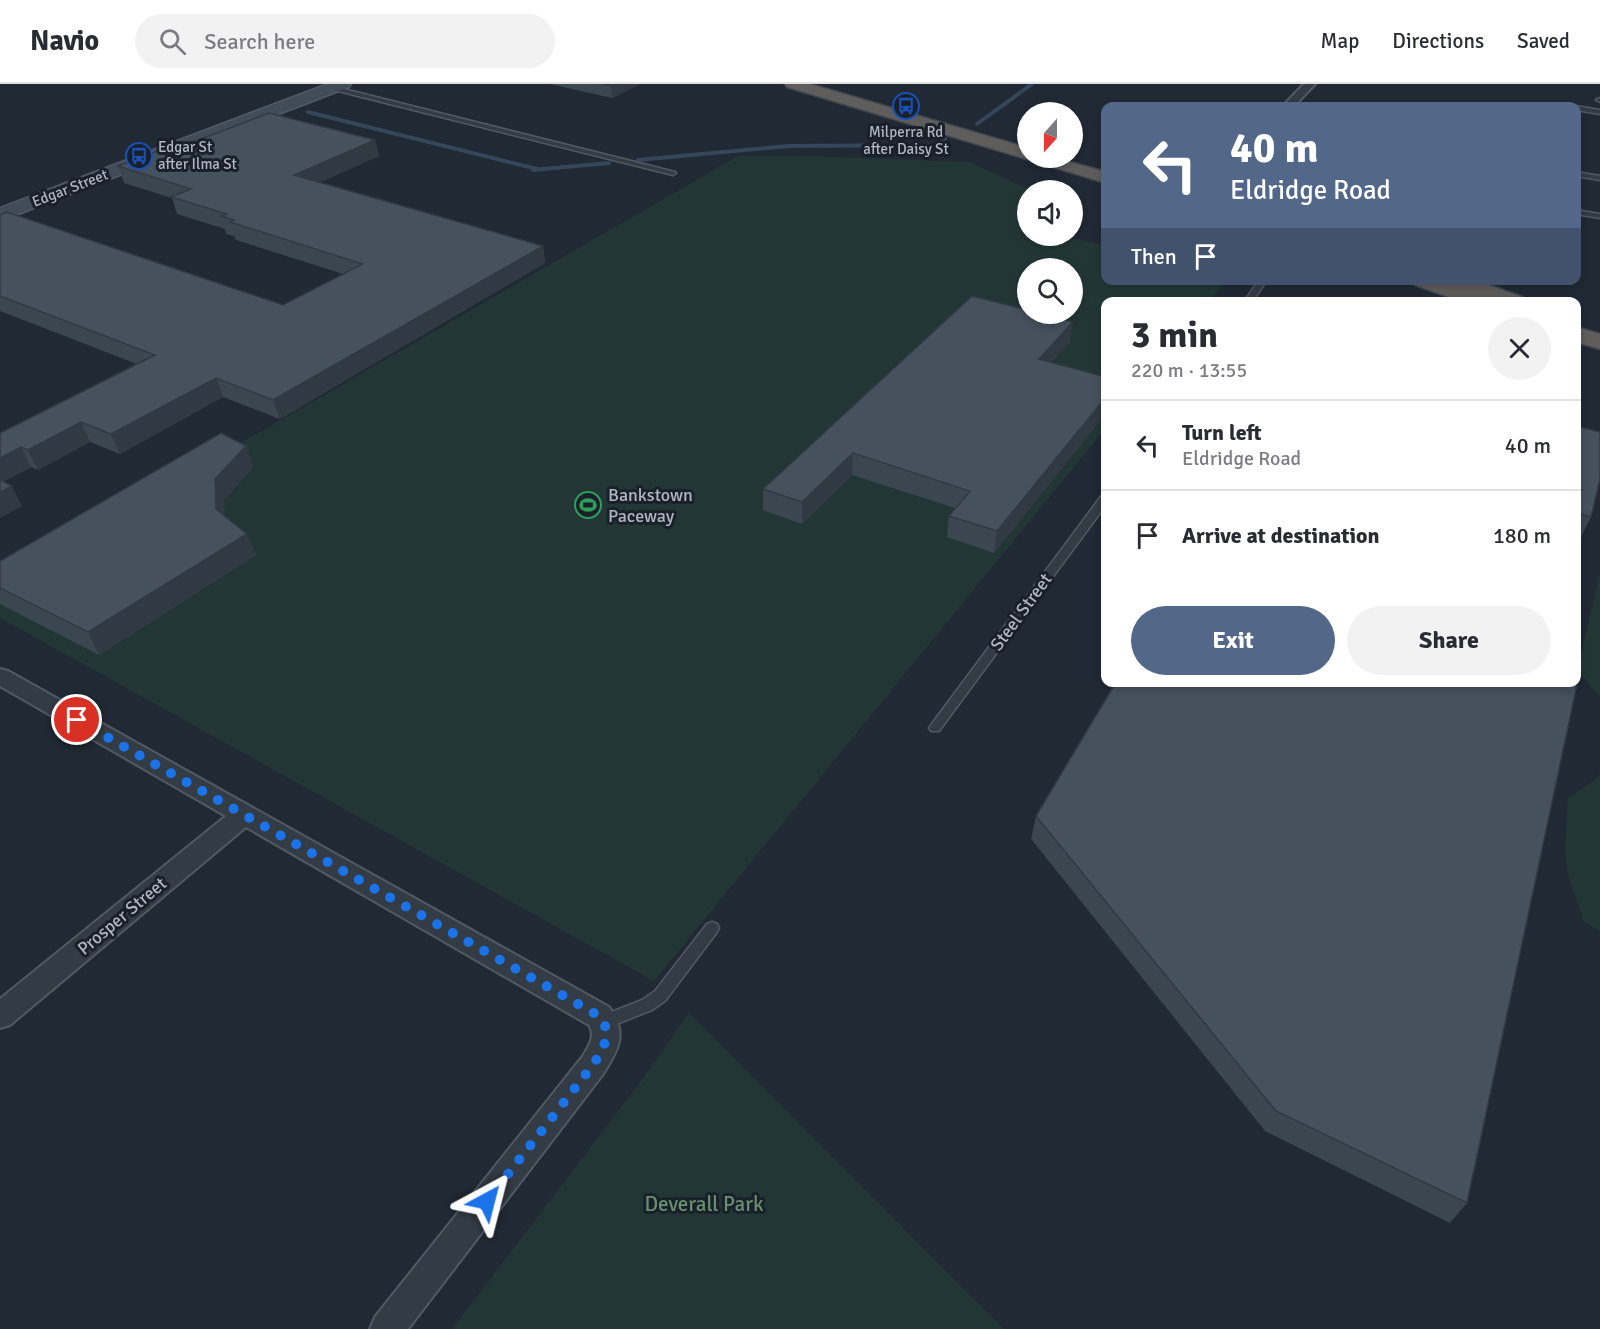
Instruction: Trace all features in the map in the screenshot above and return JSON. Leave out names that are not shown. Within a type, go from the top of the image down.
[{"type":"highway","points":[[793,84],[1017,151]]},
{"type":"highway","points":[[817,84],[1017,144]]},
{"type":"highway","points":[[1083,164],[1101,170]]},
{"type":"highway","points":[[1072,168],[1101,177]]},
{"type":"highway","points":[[1437,285],[1470,297]]},
{"type":"highway","points":[[1467,285],[1500,297]]},
{"type":"highway","points":[[1581,325],[1600,331]]},
{"type":"highway","points":[[1581,335],[1600,342]]},
{"type":"main road","name":"Edgar Street","points":[[1,214],[337,86]]},
{"type":"street","points":[[1292,102],[1310,84]]},
{"type":"street","points":[[0,676],[602,1019],[607,1037],[604,1048],[593,1065],[387,1329]]},
{"type":"street","name":"Prosper Street","points":[[0,1016],[244,815]]},
{"type":"lane","points":[[337,86],[673,173]]},
{"type":"lane","points":[[1581,109],[1600,111]]},
{"type":"lane","points":[[1581,175],[1600,178]]},
{"type":"lane","points":[[1581,213],[1600,216]]},
{"type":"lane","name":"Steel Street","points":[[935,728],[1101,504]]},
{"type":"lane","points":[[602,1019],[647,1005],[660,996],[712,928]]},
{"type":"green space","name":"Bankstown Paceway","points":[[738,156],[813,156],[970,162],[1017,184],[1017,246],[1083,246],[1083,240],[1101,244],[1101,285],[1223,285],[1213,297],[1101,297],[1101,434],[654,981],[0,618],[0,582]]},
{"type":"green space","points":[[1600,572],[1600,697],[1581,673],[1581,654]]},
{"type":"green space","points":[[1600,774],[1600,932],[1583,920],[1567,871],[1565,850],[1568,798],[1594,781]]},
{"type":"green space","name":"Deverall Park","points":[[689,1013],[1004,1329],[452,1329],[641,1081]]},
{"type":"building","points":[[269,113],[375,140],[294,175],[543,246],[273,400],[216,378],[111,434],[81,422],[28,450],[21,447],[0,458],[0,433],[155,355],[0,296],[0,215],[7,212],[283,305],[363,264],[230,222],[234,220],[221,216],[227,214],[171,197],[191,189],[118,166],[171,146],[178,148]]},
{"type":"building","points":[[972,296],[1017,307],[1017,324],[1071,324],[1039,359],[1101,376],[1101,403],[997,531],[949,516],[970,491],[853,453],[802,502],[763,489]]},
{"type":"building","points":[[1581,427],[1600,432],[1600,479],[1591,517],[1581,514]]},
{"type":"building","points":[[221,433],[246,446],[215,479],[216,509],[247,534],[88,632],[0,588],[0,561]]},
{"type":"building","points":[[0,480],[12,486],[0,492]]},
{"type":"building","points":[[1113,687],[1576,687],[1467,1203],[1276,1111],[1036,816]]},
{"type":"waterway","points":[[977,124],[1032,84]]},
{"type":"waterway","points":[[308,112],[537,169]]},
{"type":"waterway","points":[[937,143],[945,139]]},
{"type":"waterway","points":[[638,160],[789,146],[932,145]]},
{"type":"waterway","points":[[533,170],[609,163]]},
{"type":"place","name":"Milperra Rd after Daisy St","points":[[906,106]]},
{"type":"place","name":"Edgar St after Ilma St","points":[[139,156]]},
{"type":"place","name":"Bankstown Paceway","points":[[588,505]]},
{"type":"route","points":[[77,720],[599,1016],[606,1029],[607,1037],[604,1048],[559,1110],[487,1201]]}]
